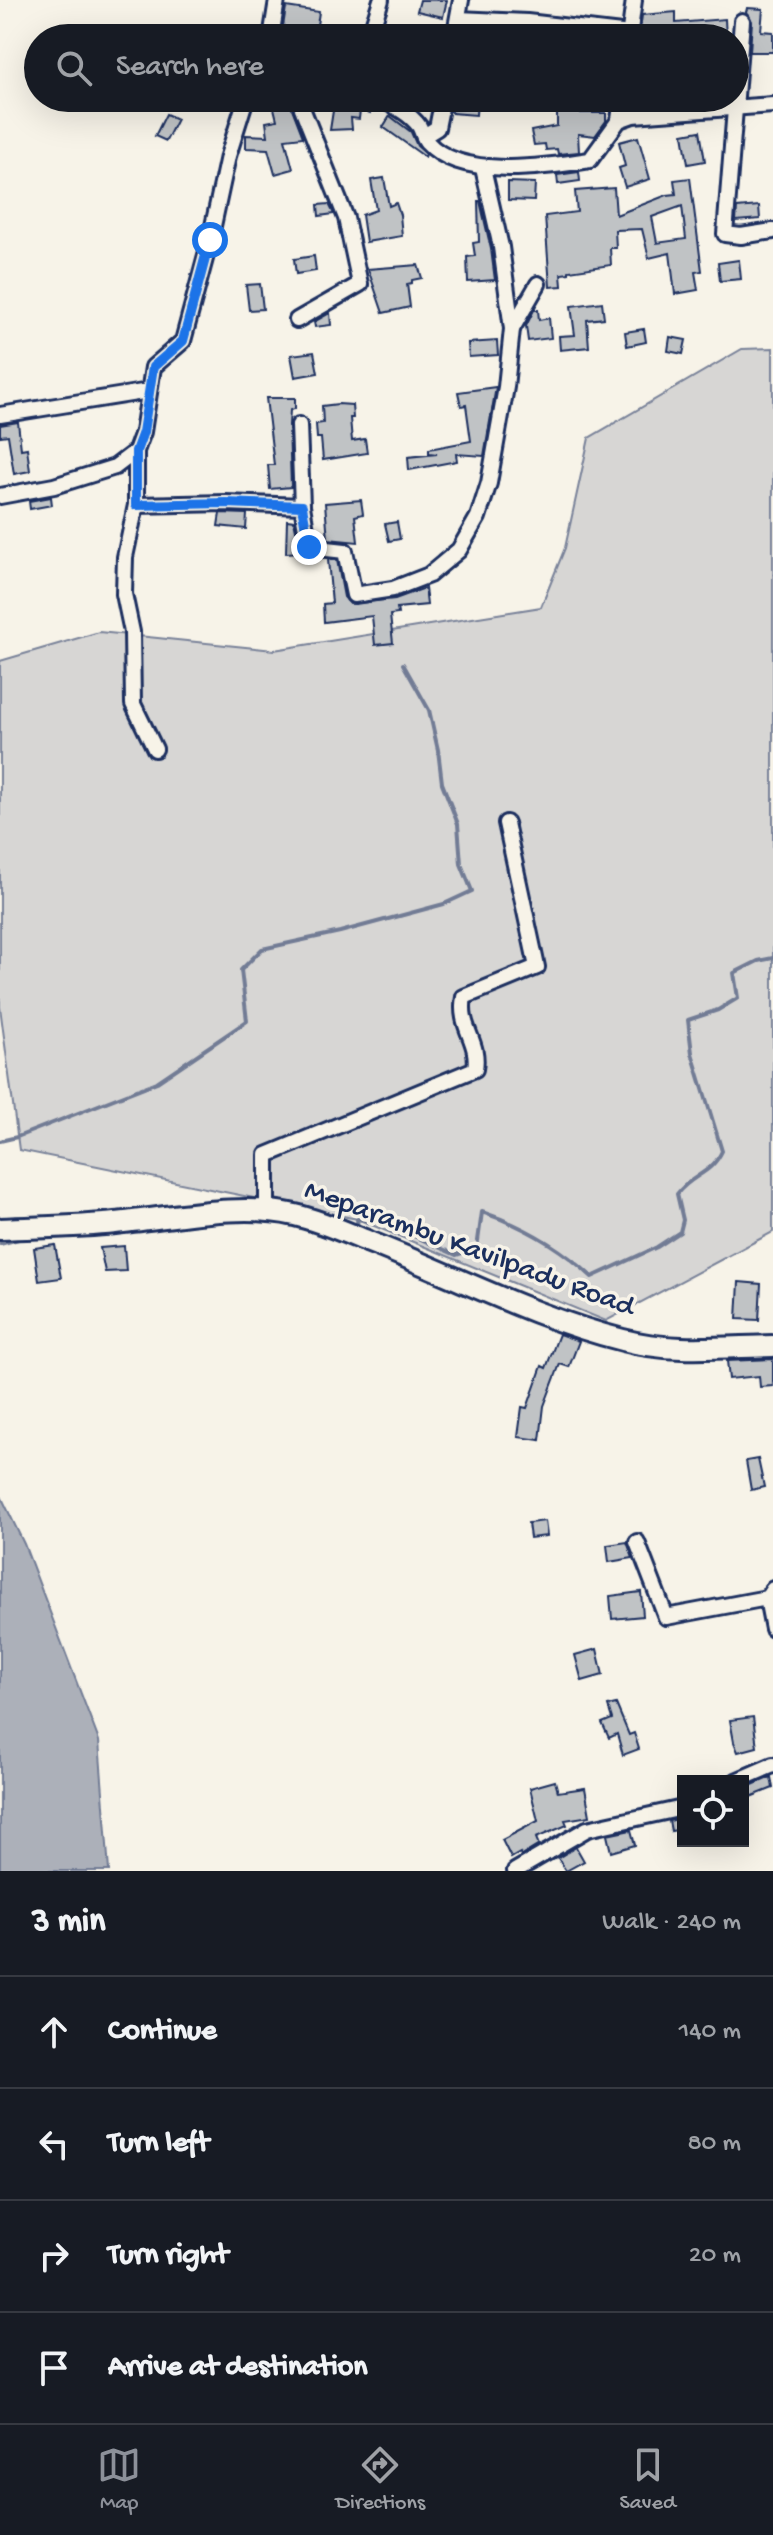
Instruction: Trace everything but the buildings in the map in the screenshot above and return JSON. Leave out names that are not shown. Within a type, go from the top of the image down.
[{"type":"main road","name":"Meparambu Kavilpadu Road","points":[[0,1229],[112,1224],[220,1212],[267,1211],[295,1215],[416,1260],[550,1318],[624,1341],[671,1349],[773,1346]]},
{"type":"street","points":[[273,24],[277,0]]},
{"type":"street","points":[[373,24],[381,0]]},
{"type":"street","points":[[457,24],[461,0]]},
{"type":"street","points":[[631,24],[634,0]]},
{"type":"street","points":[[458,19],[542,24]]},
{"type":"street","points":[[749,107],[773,105]]},
{"type":"street","points":[[155,749],[133,704],[132,632],[124,594],[125,557],[136,505],[136,451],[143,432],[153,367],[183,341],[242,112]]},
{"type":"street","points":[[297,320],[360,284],[346,218],[304,112]]},
{"type":"street","points":[[405,112],[426,130]]},
{"type":"street","points":[[436,112],[426,130],[427,142],[451,159],[483,168],[542,168],[590,160],[619,120],[620,112]]},
{"type":"street","points":[[619,120],[633,115],[676,112]]},
{"type":"street","points":[[734,112],[725,234],[741,236],[773,231]]},
{"type":"street","points":[[299,425],[302,506],[309,547],[345,551],[354,595],[393,589],[429,575],[459,550],[478,517],[494,461],[512,329],[501,247],[483,168]]},
{"type":"street","points":[[512,329],[538,284]]},
{"type":"street","points":[[0,415],[149,391]]},
{"type":"street","points":[[0,496],[54,486],[115,467],[136,451]]},
{"type":"street","points":[[136,505],[226,503],[302,506]]},
{"type":"street","points":[[267,1211],[267,1155],[475,1069],[477,1057],[461,1013],[464,997],[537,967],[506,823]]},
{"type":"street","points":[[637,1542],[666,1617],[770,1594],[773,1629]]},
{"type":"street","points":[[749,1775],[773,1765]]},
{"type":"street","points":[[515,1871],[587,1829],[677,1809]]},
{"type":"shaded area","points":[[773,348],[773,1232],[606,1321],[357,1219],[19,1150],[0,1007],[0,661],[99,632],[274,650],[541,607],[565,548],[589,438],[742,349]]},
{"type":"shaded area","points":[[0,1494],[24,1544],[99,1741],[109,1871],[0,1871]]},
{"type":"waterway","points":[[0,1141],[157,1082],[247,1021],[241,970],[262,949],[444,904],[472,891],[461,864],[458,824],[442,783],[429,710],[403,664]]},
{"type":"waterway","points":[[358,1229],[357,1219],[385,1223],[456,1255],[477,1248],[482,1212],[541,1238],[592,1277],[657,1247],[680,1232],[683,1220],[677,1194],[707,1170],[722,1151],[692,1053],[688,1020],[718,1010],[738,998],[734,973],[758,961],[773,958]]},
{"type":"waterway","points":[[0,1244],[26,1237]]},
{"type":"route","points":[[210,240],[183,341],[153,367],[143,432],[136,451],[136,505],[226,503],[302,506],[309,547]]}]
